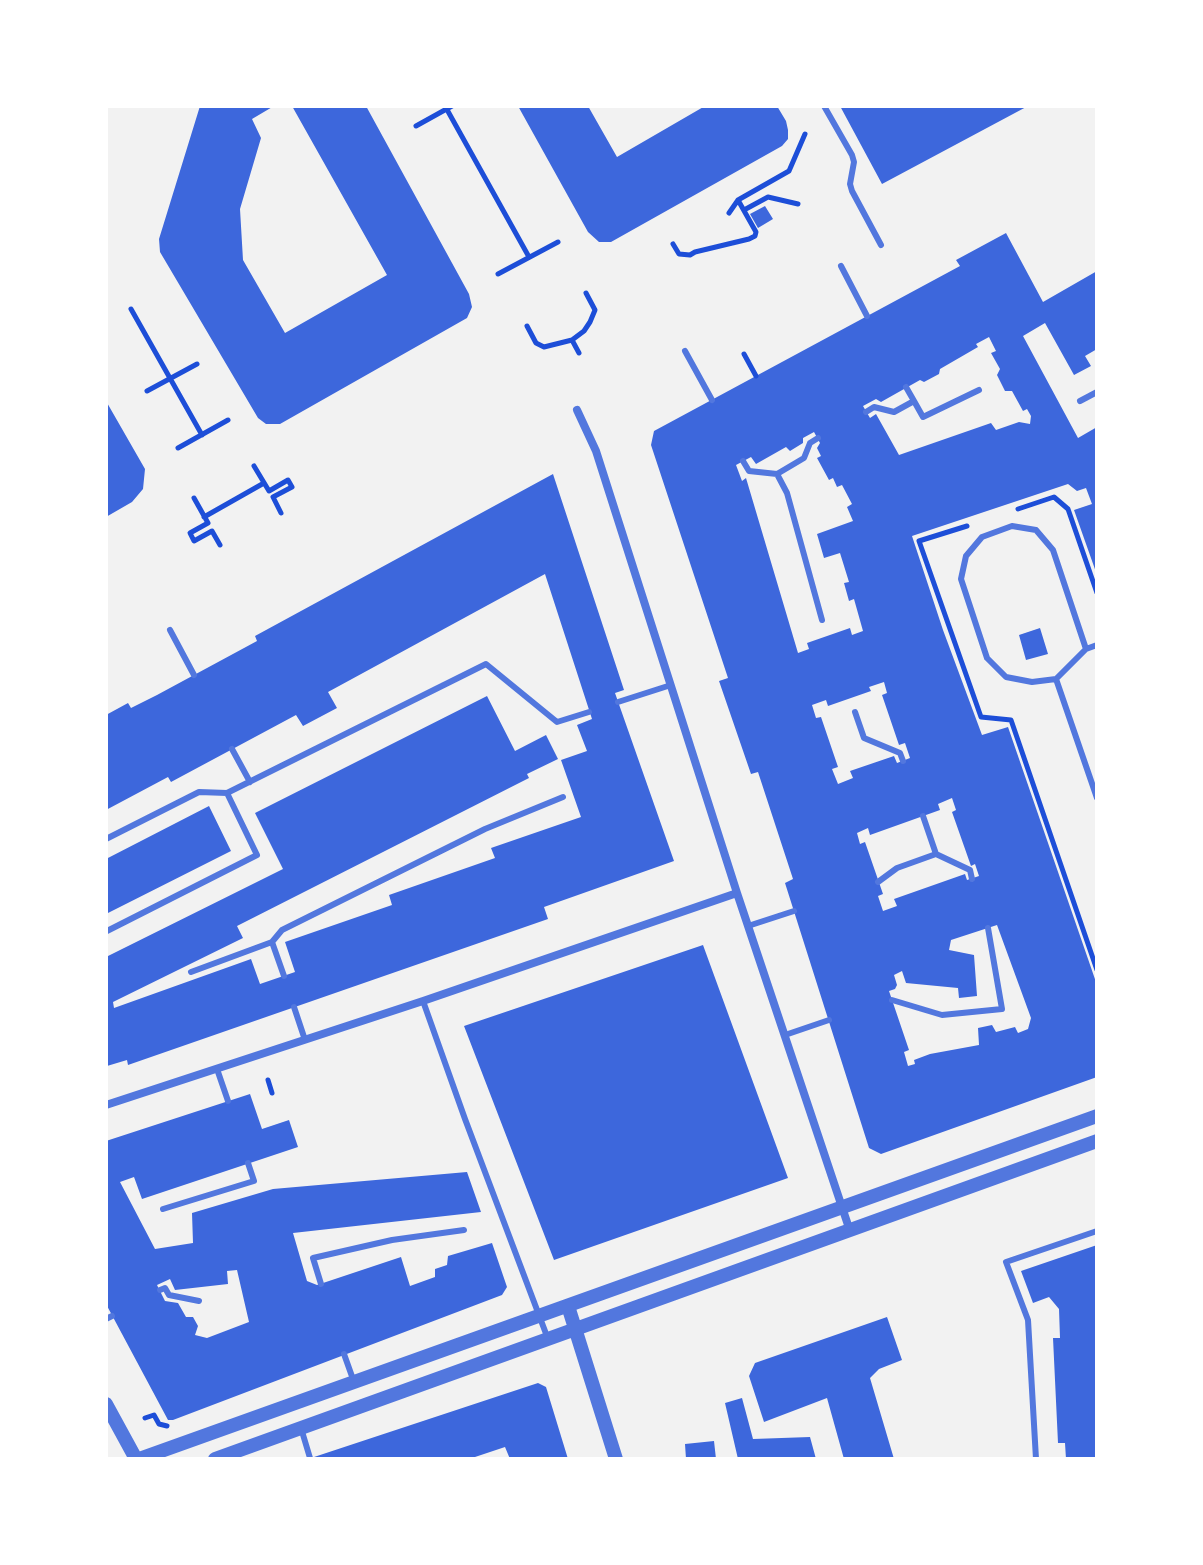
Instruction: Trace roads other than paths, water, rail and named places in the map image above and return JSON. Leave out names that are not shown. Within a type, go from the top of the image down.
[{"type":"street","points":[[577,410],[596,451],[737,893],[850,1231]]},
{"type":"street","points":[[106,1105],[737,893]]},
{"type":"street","points":[[106,1404],[138,1459],[1097,1116]]},
{"type":"street","points":[[215,1459],[1097,1141]]},
{"type":"street","points":[[568,1306],[616,1459]]},
{"type":"lane","points":[[824,106],[852,155],[852,191],[881,245]]},
{"type":"lane","points":[[852,155],[863,149]]},
{"type":"lane","points":[[841,266],[867,316]]},
{"type":"lane","points":[[685,351],[712,400]]},
{"type":"lane","points":[[906,387],[923,417],[979,390]]},
{"type":"lane","points":[[1080,401],[1097,392]]},
{"type":"lane","points":[[866,412],[874,407],[894,412],[914,401]]},
{"type":"lane","points":[[743,461],[749,471],[777,474],[804,458],[810,443],[818,438]]},
{"type":"lane","points":[[777,474],[787,493],[822,620]]},
{"type":"lane","points":[[1086,649],[1053,550],[1036,530],[1012,526],[982,537],[966,556],[961,579],[987,658],[1006,677],[1032,682],[1056,679],[1086,649],[1097,645]]},
{"type":"lane","points":[[170,630],[194,675]]},
{"type":"lane","points":[[106,839],[199,792],[227,793],[486,664],[557,722],[589,712]]},
{"type":"lane","points":[[1056,679],[1097,798]]},
{"type":"lane","points":[[618,702],[671,685]]},
{"type":"lane","points":[[855,712],[864,738],[900,753],[903,761]]},
{"type":"lane","points":[[232,749],[250,782]]},
{"type":"lane","points":[[107,931],[257,855],[227,793]]},
{"type":"lane","points":[[191,972],[272,942],[282,930],[471,835],[563,797]]},
{"type":"lane","points":[[923,816],[936,854]]},
{"type":"lane","points":[[878,882],[897,868],[936,854],[970,870],[972,879]]},
{"type":"lane","points":[[748,926],[794,911]]},
{"type":"lane","points":[[892,1000],[942,1015],[1002,1009],[988,928]]},
{"type":"lane","points":[[272,942],[284,976]]},
{"type":"lane","points":[[423,1001],[548,1340]]},
{"type":"lane","points":[[294,1007],[305,1040]]},
{"type":"lane","points":[[785,1035],[829,1020]]},
{"type":"lane","points":[[217,1069],[228,1101]]},
{"type":"lane","points":[[163,1209],[254,1181],[248,1163]]},
{"type":"lane","points":[[321,1284],[313,1258],[392,1240],[464,1230]]},
{"type":"lane","points":[[1036,1459],[1028,1320],[1006,1262],[1097,1231]]},
{"type":"lane","points":[[160,1290],[165,1288],[169,1295],[199,1301]]},
{"type":"lane","points":[[344,1354],[354,1382]]},
{"type":"lane","points":[[301,1428],[310,1458]]}]
